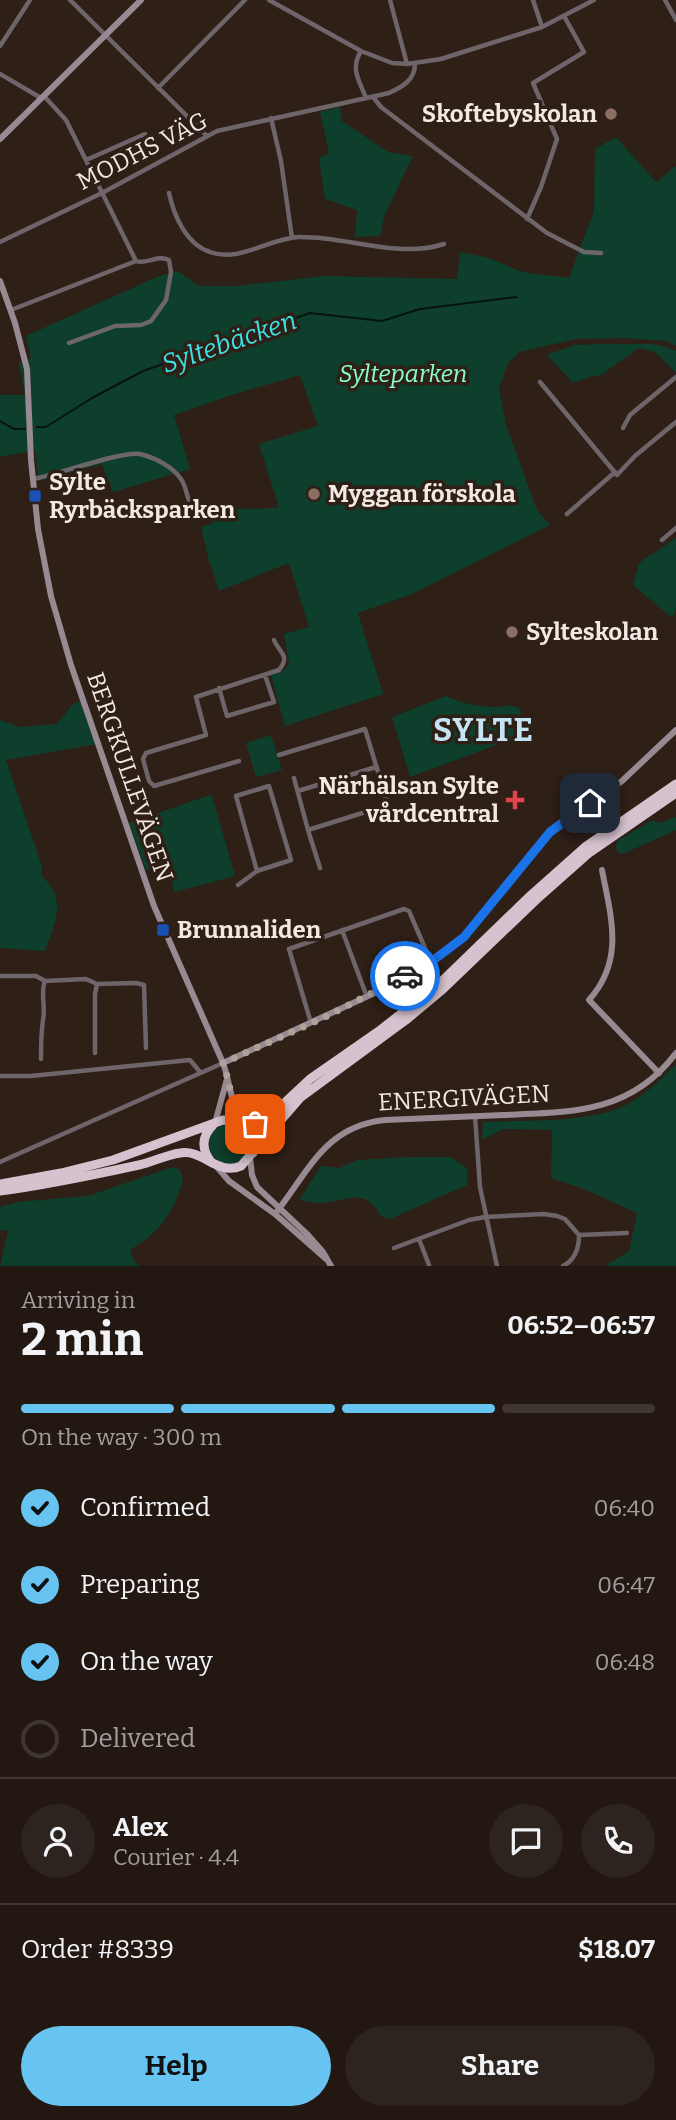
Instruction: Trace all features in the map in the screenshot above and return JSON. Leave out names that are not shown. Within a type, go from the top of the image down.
[{"type":"highway","points":[[0,1184],[92,1166],[131,1155],[226,1119],[258,1124],[265,1121],[310,1079],[379,1031],[439,984],[585,847],[676,784]]},
{"type":"highway","points":[[0,1191],[138,1165],[183,1152],[225,1169],[235,1169],[244,1164],[300,1097],[406,1020],[443,989],[589,853],[676,793]]},
{"type":"highway","points":[[241,1122],[253,1136],[251,1156]]},
{"type":"highway","points":[[214,1124],[205,1135],[204,1144],[206,1154],[215,1165]]},
{"type":"street","points":[[0,47],[30,0]]},
{"type":"street","points":[[70,0],[206,135]]},
{"type":"street","points":[[0,139],[141,0]]},
{"type":"street","points":[[158,88],[245,0]]},
{"type":"street","points":[[269,0],[361,51],[392,63],[407,64],[441,59],[542,27],[594,0]]},
{"type":"street","points":[[390,0],[407,64]]},
{"type":"street","points":[[533,0],[542,27]]},
{"type":"street","points":[[664,0],[676,20]]},
{"type":"street","points":[[527,219],[557,139],[533,83],[584,52],[564,16]]},
{"type":"street","points":[[361,51],[355,65],[355,73],[366,98]]},
{"type":"street","name":"MODHS VÄG","points":[[0,242],[102,193],[206,135],[389,93],[408,82],[415,64]]},
{"type":"street","points":[[0,74],[42,97],[66,120],[136,261]]},
{"type":"street","points":[[373,97],[388,113],[527,219],[584,253],[600,253]]},
{"type":"street","points":[[271,118],[281,161],[292,238]]},
{"type":"street","points":[[86,160],[145,134]]},
{"type":"street","points":[[169,192],[171,205],[188,237],[208,251],[233,254],[292,238],[388,248],[431,248],[444,244]]},
{"type":"street","points":[[11,310],[136,261],[143,263],[163,257],[170,262],[166,300],[159,313],[146,324],[115,326],[69,343]]},
{"type":"street","name":"BERGKULLEVÄGEN","points":[[0,281],[11,310],[29,385],[38,529],[51,597],[71,665],[153,906],[223,1063],[233,1107],[241,1122]]},
{"type":"street","points":[[623,428],[630,415],[676,377]]},
{"type":"street","points":[[540,382],[617,475],[635,456],[676,422]]},
{"type":"street","points":[[33,479],[135,454],[154,459],[175,472],[184,484],[190,504],[198,509],[205,509]]},
{"type":"street","points":[[567,514],[615,472]]},
{"type":"street","points":[[662,540],[676,528]]},
{"type":"street","points":[[239,761],[158,786],[151,785],[143,762],[146,753],[206,735],[196,698],[219,688],[279,670],[285,655],[274,640]]},
{"type":"street","points":[[219,688],[227,716],[274,702],[265,675]]},
{"type":"street","points":[[279,755],[365,729],[388,805],[308,830]]},
{"type":"street","points":[[0,1163],[312,1024],[431,962],[464,937],[550,832],[622,781],[676,730]]},
{"type":"street","points":[[298,791],[376,767]]},
{"type":"street","points":[[294,778],[320,868]]},
{"type":"street","points":[[237,885],[257,871],[291,860],[269,786],[236,796],[257,871]]},
{"type":"street","points":[[602,870],[613,954],[606,976],[589,1000],[659,1073]]},
{"type":"street","points":[[312,1024],[289,949],[407,909],[431,962]]},
{"type":"street","points":[[342,930],[367,997]]},
{"type":"street","points":[[0,976],[36,976],[45,981],[86,979],[97,984],[144,985],[146,1048]]},
{"type":"street","points":[[41,1059],[40,1029],[45,981]]},
{"type":"street","points":[[95,1053],[97,984]]},
{"type":"street","name":"ENERGIVÄGEN","points":[[278,1211],[321,1152],[350,1128],[371,1121],[586,1110],[626,1096],[644,1086],[676,1053]]},
{"type":"street","points":[[0,1076],[31,1076],[190,1060],[200,1072]]},
{"type":"street","points":[[214,1124],[227,1077]]},
{"type":"street","points":[[475,1116],[480,1188],[497,1266]]},
{"type":"street","points":[[251,1156],[255,1184],[331,1266]]},
{"type":"street","points":[[215,1165],[229,1181],[278,1211]]},
{"type":"street","points":[[394,1248],[469,1220],[544,1214],[565,1219],[579,1235],[575,1255],[563,1266]]},
{"type":"street","points":[[579,1235],[627,1233]]},
{"type":"street","points":[[419,1239],[429,1265]]},
{"type":"green space","points":[[340,107],[342,121],[388,152],[413,156],[385,214],[380,236],[355,237],[357,210],[325,199],[319,158],[329,153],[320,112]]},
{"type":"green space","name":"Sylteparken","points":[[616,137],[656,182],[676,166],[676,346],[666,341],[625,338],[576,339],[519,352],[507,365],[499,389],[506,425],[537,510],[550,525],[412,594],[358,613],[383,694],[285,726],[271,675],[283,671],[289,664],[284,634],[309,627],[289,563],[219,591],[210,565],[201,527],[212,524],[210,512],[279,507],[259,444],[318,426],[300,375],[174,415],[190,469],[113,492],[102,464],[39,481],[35,450],[0,457],[0,395],[25,395],[19,363],[31,358],[26,336],[159,276],[178,271],[199,286],[237,286],[324,276],[457,279],[460,252],[489,258],[522,272],[569,278],[594,211],[595,149]]},
{"type":"green space","points":[[650,344],[676,351],[676,373],[655,352],[639,348],[598,377],[596,375],[573,383],[547,355],[574,345]]},
{"type":"green space","points":[[676,538],[676,608],[672,618],[633,585],[639,563]]},
{"type":"green space","points":[[446,696],[480,706],[518,707],[524,718],[526,734],[410,777],[392,717]]},
{"type":"green space","points":[[80,701],[97,744],[6,760],[42,866],[41,875],[54,893],[57,911],[45,951],[0,948],[0,720],[20,727],[57,724],[72,705]]},
{"type":"green space","points":[[271,735],[282,770],[256,777],[246,743]]},
{"type":"green space","points":[[210,795],[235,876],[175,892],[166,866],[146,870],[129,823]]},
{"type":"green space","points":[[676,817],[676,830],[625,853],[618,853],[617,841],[653,820],[660,823]]},
{"type":"green space","points":[[676,1064],[676,1266],[605,1266],[629,1251],[637,1213],[584,1189],[551,1178],[552,1130],[503,1129],[482,1140],[483,1122],[534,1121],[605,1113],[642,1095]]},
{"type":"green space","points":[[229,1124],[237,1125],[243,1130],[248,1136],[248,1152],[243,1158],[237,1163],[229,1164],[221,1163],[215,1158],[210,1152],[209,1144],[210,1136],[215,1130],[221,1125]]},
{"type":"green space","points":[[450,1157],[467,1168],[467,1185],[390,1219],[382,1217],[369,1201],[362,1198],[319,1203],[299,1200],[321,1166],[339,1168],[358,1160]]},
{"type":"green space","points":[[172,1167],[180,1170],[183,1179],[170,1212],[158,1229],[130,1250],[135,1262],[140,1266],[0,1266],[8,1231],[0,1230],[0,1207],[17,1202],[88,1196]]},
{"type":"waterway","name":"Syltebäcken","points":[[37,427],[46,427],[92,398],[143,371],[310,313],[382,321],[420,309],[517,297]]},
{"type":"waterway","name":"Syltebäcken","points":[[0,421],[14,429],[25,429]]},
{"type":"way so far","points":[[255,1124],[240,1121],[233,1107],[223,1063],[323,1018],[405,976]]},
{"type":"place","name":"Skoftebyskolan","points":[[611,114]]},
{"type":"place","name":"Myggan förskola","points":[[314,494]]},
{"type":"place","name":"Sylte Ryrbäcksparken","points":[[35,496]]},
{"type":"place","name":"Sylteskolan","points":[[512,632]]},
{"type":"place","name":"Närhälsan Sylte vårdcentral","points":[[515,800]]},
{"type":"place","name":"Brunnaliden","points":[[163,930]]},
{"type":"district","name":"SYLTE","points":[[484,730]]},
{"type":"route","points":[[405,976],[431,962],[464,937],[550,832],[590,803]]}]
